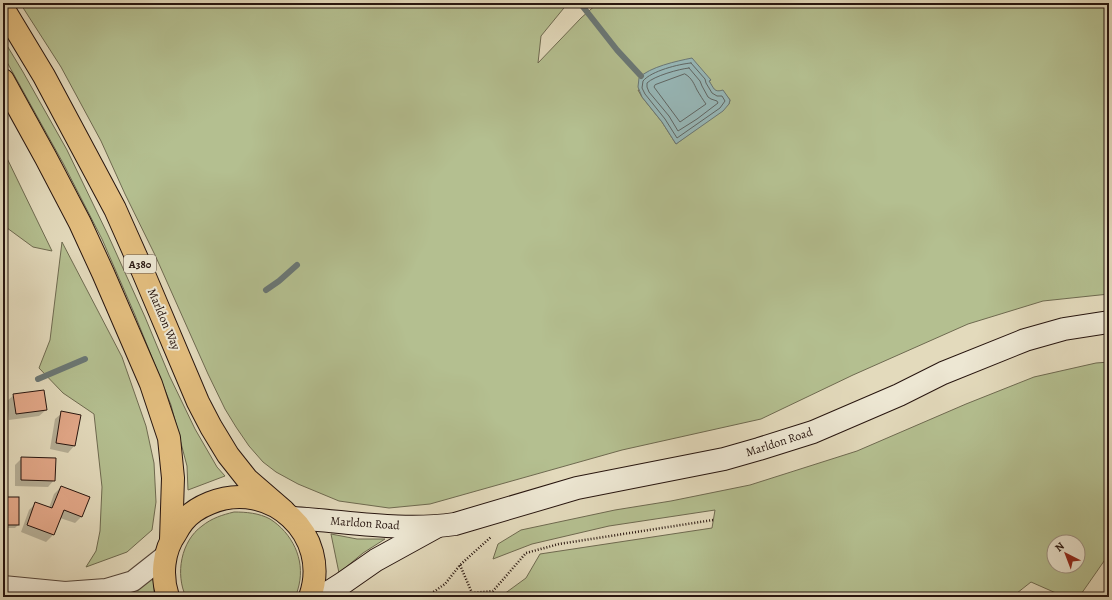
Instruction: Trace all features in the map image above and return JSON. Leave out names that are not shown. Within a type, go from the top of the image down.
[{"type":"highway","name":"Marldon Way","points":[[3,8],[44,76],[114,208],[198,402],[211,427],[228,455],[247,479],[288,515]]},
{"type":"highway","points":[[3,80],[80,223],[150,384],[169,438],[173,478],[168,547],[164,575],[168,597]]},
{"type":"highway","points":[[168,547],[183,522],[200,507],[220,499],[243,496],[264,501],[288,515],[302,530],[309,544],[313,559],[314,575],[310,597]]},
{"type":"main road","name":"Marldon Road","points":[[288,515],[384,526],[437,526],[455,524],[577,488],[724,459],[759,449],[813,432],[899,395],[943,373],[1025,340],[1064,329],[1109,322]]},
{"type":"main road","name":"Marldon Road","points":[[320,597],[376,560],[437,526]]},
{"type":"street","points":[[3,586],[74,594],[106,589],[133,581],[168,547]]},
{"type":"path","points":[[460,564],[472,593],[493,591],[526,553],[560,544],[713,520]]},
{"type":"path","points":[[426,597],[446,584],[460,564],[494,535]]},
{"type":"green space","points":[[20,3],[568,3],[541,36],[538,63],[581,18],[598,3],[1109,3],[1109,294],[1043,301],[968,324],[853,375],[761,419],[622,450],[430,504],[389,508],[339,501],[298,484],[276,472],[263,462],[249,446],[236,427],[225,409],[208,374],[155,255],[101,141],[61,67]],"holes":[[[711,80],[709,81],[716,91],[723,91],[730,100],[729,104],[676,144],[662,122],[638,90]]]},
{"type":"green space","points":[[3,39],[67,150],[108,235],[169,375],[195,429],[217,467],[225,476],[188,490],[187,466],[171,405],[135,315],[102,239],[63,163],[3,55]]},
{"type":"green space","points":[[3,150],[52,251],[33,247],[3,225]]},
{"type":"green space","points":[[62,242],[122,357],[146,426],[154,463],[156,502],[152,530],[127,552],[86,567],[96,551],[100,531],[102,487],[94,414],[63,393],[39,368],[50,340]]},
{"type":"green space","points":[[1109,362],[1109,554],[1079,597],[1065,597],[1031,582],[1012,597],[500,597],[526,578],[540,554],[712,528],[715,510],[609,526],[532,544],[493,559],[498,544],[521,530],[615,510],[671,501],[750,485],[857,451],[966,404],[1034,377],[1096,363]]},
{"type":"green space","points":[[234,512],[261,515],[270,519],[285,532],[295,548],[300,566],[299,585],[295,597],[186,597],[181,578],[181,568],[182,558],[189,540],[195,532],[206,523],[217,517]]},
{"type":"green space","points":[[331,534],[357,539],[385,539],[363,553],[339,573]]},
{"type":"green space","points":[[154,577],[154,597],[122,597],[115,595]]},
{"type":"water","points":[[692,58],[711,80],[709,81],[714,89],[718,91],[723,90],[730,100],[729,104],[723,111],[676,144],[662,122],[642,97],[638,87],[639,78],[656,68]]},
{"type":"building","points":[[44,390],[47,410],[16,414],[13,394]]},
{"type":"building","points":[[61,411],[81,415],[75,446],[56,443]]},
{"type":"building","points":[[21,457],[56,458],[55,481],[21,480]]},
{"type":"building","points":[[61,486],[90,497],[82,517],[64,510],[54,535],[27,525],[35,502],[52,508]]},
{"type":"building","points":[[5,497],[19,497],[19,525],[5,525]]},
{"type":"waterway","points":[[580,3],[617,50],[641,76]]},
{"type":"waterway","points":[[266,290],[297,265]]},
{"type":"waterway","points":[[38,379],[85,359]]}]
